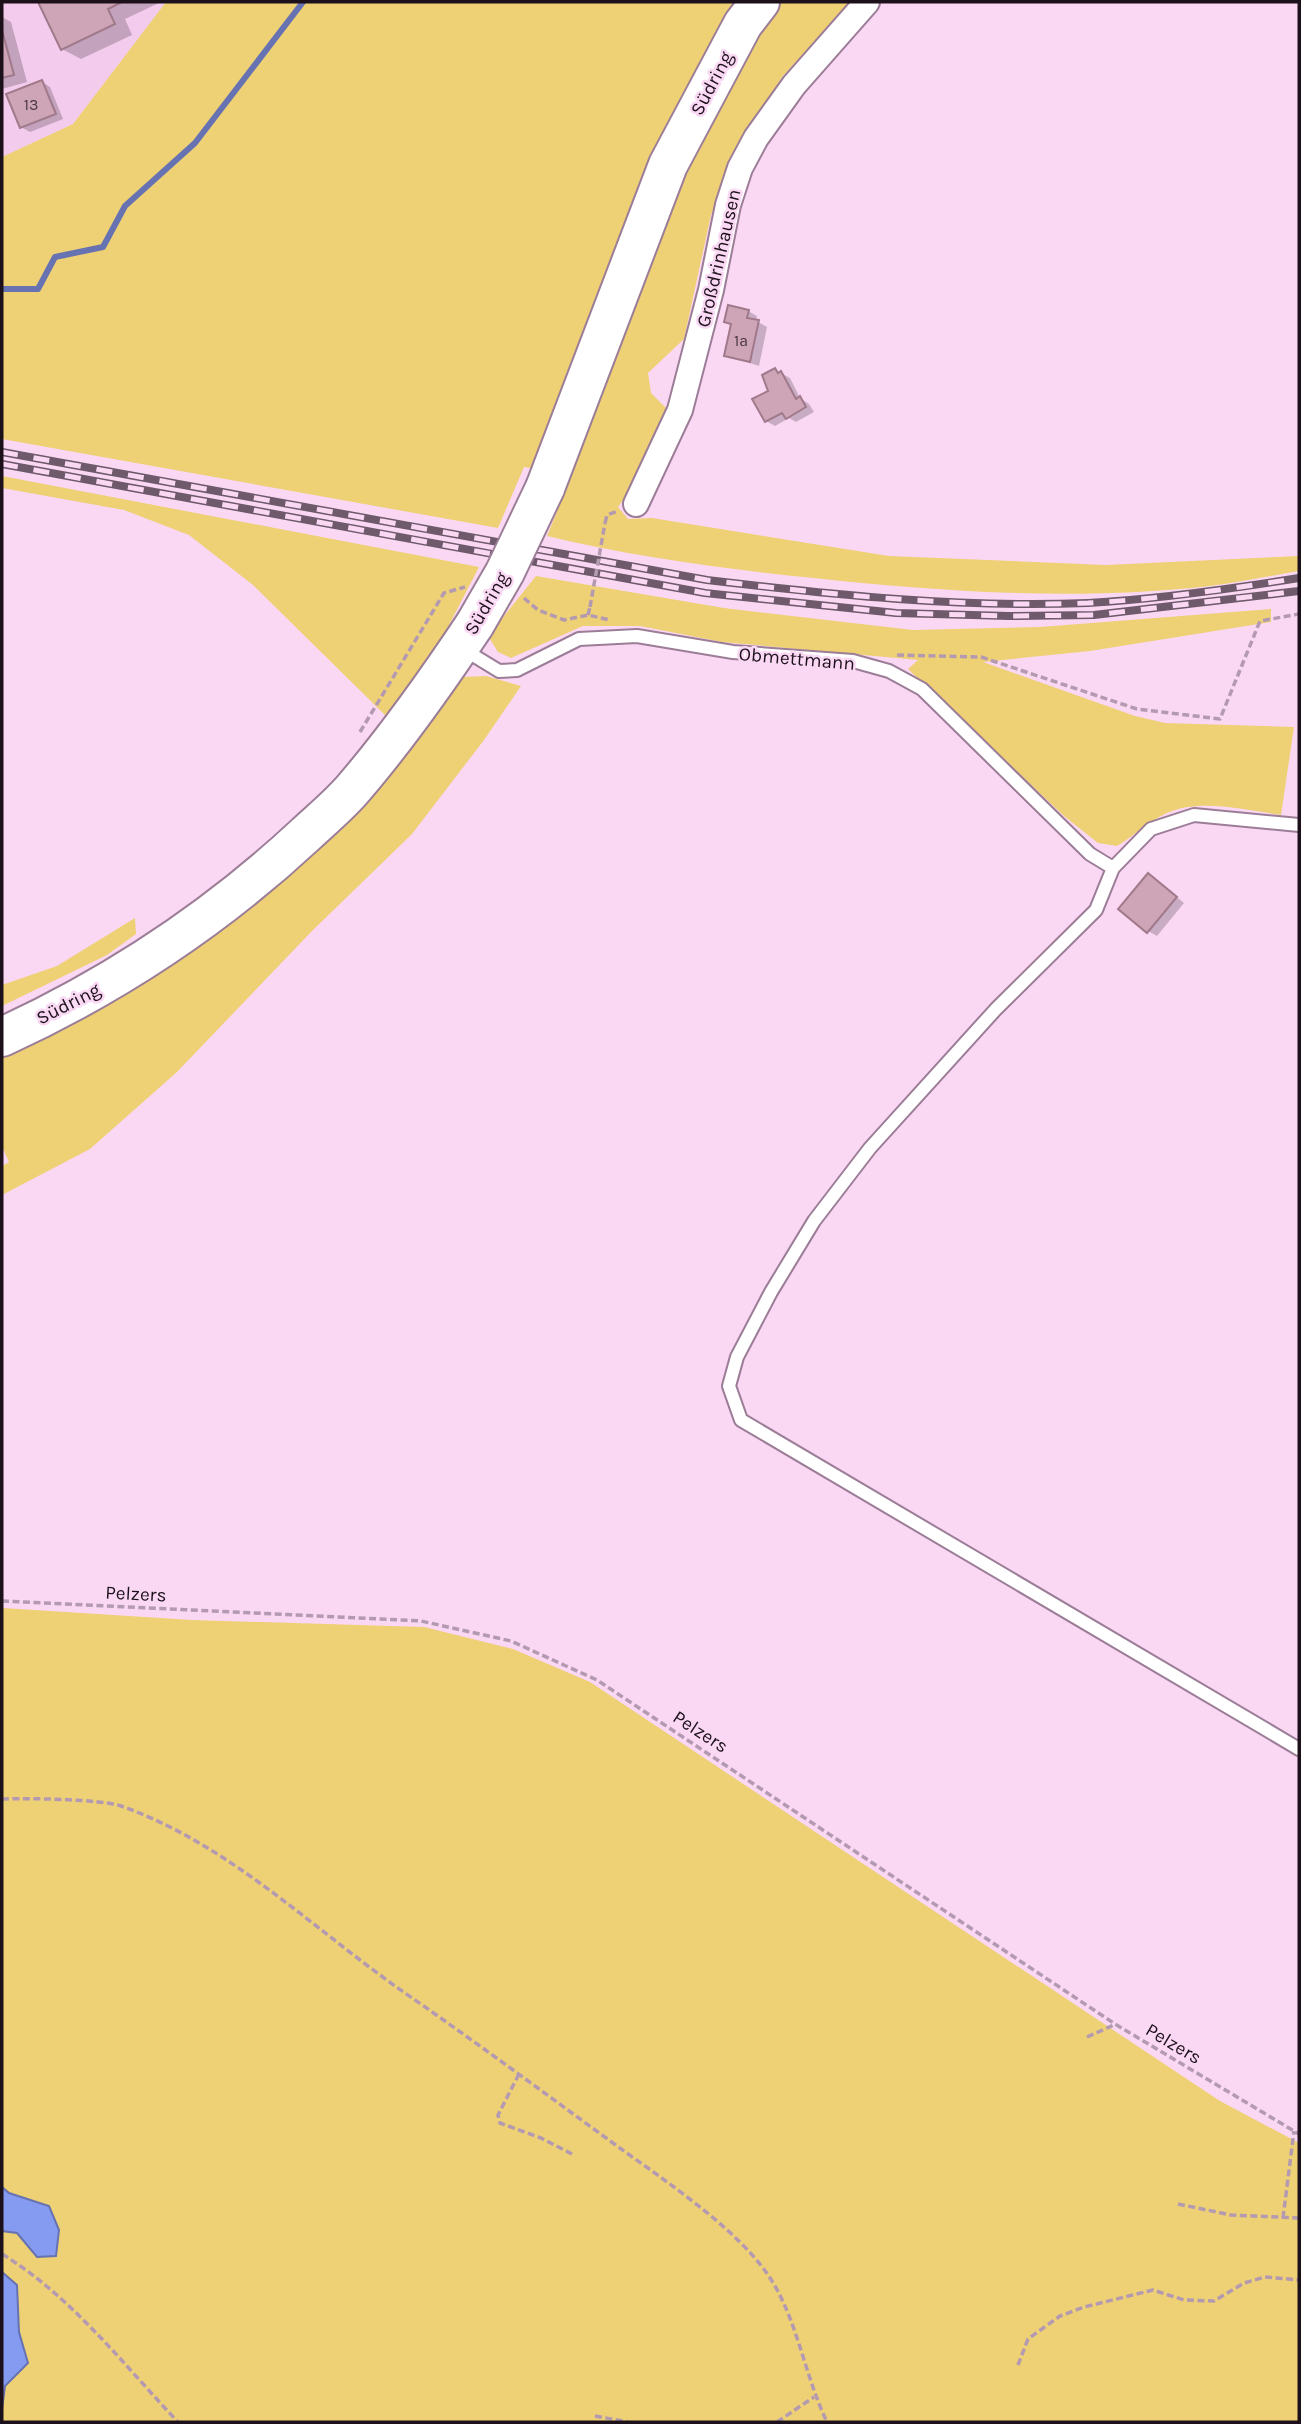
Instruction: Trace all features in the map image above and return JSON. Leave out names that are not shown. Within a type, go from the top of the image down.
[{"type":"main road","name":"Südring","points":[[2,1037],[116,978],[197,924],[279,859],[351,792],[421,704],[468,620],[505,572],[545,488],[668,165],[743,24],[760,2]]},
{"type":"street","name":"Großdrinhausen","points":[[636,504],[680,410],[728,205],[740,168],[756,138],[794,85],[867,2]]},
{"type":"lane","name":"Obmettmann","points":[[468,620],[499,671],[517,670],[579,639],[606,636],[637,636],[733,652],[853,660],[889,671],[922,689],[1090,855],[1113,868]]},
{"type":"lane","points":[[1299,825],[1194,815],[1151,829],[1113,868],[1096,910],[987,1018],[870,1148],[814,1221],[771,1292],[737,1357],[729,1386],[741,1420],[1299,1749]]},
{"type":"path","points":[[522,597],[538,610],[564,620],[588,615],[605,523]]},
{"type":"path","points":[[358,736],[444,593],[459,586],[468,620]]},
{"type":"path","points":[[853,660],[887,655],[981,657],[1137,709],[1220,719],[1260,621],[1299,614]]},
{"type":"path","name":"Pelzers","points":[[2,1601],[421,1621],[511,1641],[597,1680],[1115,2024],[1299,2133]]},
{"type":"path","points":[[2,1800],[118,1805],[194,1839],[311,1920],[402,1991],[675,2188],[736,2241],[766,2272],[784,2307],[814,2397],[827,2422]]},
{"type":"path","points":[[1087,2038],[1115,2024]]},
{"type":"path","points":[[519,2074],[498,2115],[500,2123],[541,2138],[572,2154]]},
{"type":"path","points":[[1283,2218],[1294,2131]]},
{"type":"path","points":[[1178,2204],[1231,2215],[1299,2218]]},
{"type":"path","points":[[2,2254],[25,2268],[63,2300],[178,2422]]},
{"type":"path","points":[[1018,2365],[1028,2339],[1060,2316],[1084,2307],[1153,2290],[1184,2300],[1214,2301],[1244,2283],[1265,2277],[1299,2280]]},
{"type":"path","points":[[777,2422],[814,2397]]},
{"type":"path","points":[[595,2416],[628,2422]]},
{"type":"shaded area","points":[[2,2],[166,2],[73,124],[2,157]]},
{"type":"shaded area","points":[[166,2],[746,2],[539,469],[524,467],[498,528],[2,439],[2,157],[73,124]]},
{"type":"shaded area","points":[[779,2],[851,2],[782,77],[741,143],[711,215],[684,339],[648,373],[651,393],[671,413],[643,473],[618,507],[628,519],[652,518],[889,556],[1106,565],[1299,556],[1299,571],[1161,591],[1061,594],[962,591],[713,566],[547,536],[573,472],[669,190],[743,50]]},
{"type":"shaded area","points":[[2,476],[479,567],[447,629],[387,717],[253,585],[189,535],[124,510],[2,488]]},
{"type":"shaded area","points":[[536,576],[724,608],[913,630],[1040,627],[1271,609],[1271,622],[1090,651],[983,662],[1135,716],[1165,723],[1294,727],[1281,815],[1223,806],[1194,806],[1160,816],[1117,846],[1098,843],[1064,816],[908,669],[918,660],[722,642],[640,626],[583,626],[511,658],[498,652],[488,636]]},
{"type":"shaded area","points":[[486,676],[521,686],[484,740],[412,834],[312,931],[177,1072],[90,1149],[2,1195],[2,1166],[9,1162],[2,1146],[2,1047],[117,991],[461,677]]},
{"type":"shaded area","points":[[135,918],[136,934],[107,955],[2,1006],[2,985],[57,966]]},
{"type":"shaded area","points":[[3,1608],[192,1620],[424,1627],[513,1649],[590,1682],[1220,2101],[1299,2143],[1299,2422],[2,2422]]},
{"type":"water","points":[[2,2187],[9,2193],[49,2206],[59,2230],[56,2256],[37,2257],[17,2233],[2,2231]]},
{"type":"water","points":[[2,2272],[17,2285],[19,2332],[28,2363],[5,2386],[2,2409]]},
{"type":"building","points":[[38,2],[122,2],[108,9],[115,24],[61,50]]},
{"type":"building","points":[[2,30],[14,75],[2,78]]},
{"type":"building","points":[[42,80],[56,114],[20,128],[6,94]]},
{"type":"building","points":[[728,305],[749,310],[747,318],[759,320],[750,362],[724,356],[731,324],[724,322]]},
{"type":"building","points":[[775,368],[778,373],[781,371],[796,399],[800,396],[806,407],[786,419],[782,413],[765,422],[752,399],[768,391],[762,375]]},
{"type":"building","points":[[1148,873],[1177,897],[1147,933],[1118,909]]},
{"type":"waterway","points":[[2,289],[38,289],[55,257],[103,247],[125,206],[195,143],[303,2]]},
{"type":"railway","points":[[2,452],[707,580],[802,591],[945,602],[1088,603],[1194,593],[1299,578]]},
{"type":"railway","points":[[2,464],[705,593],[896,613],[1094,615],[1299,591]]}]
